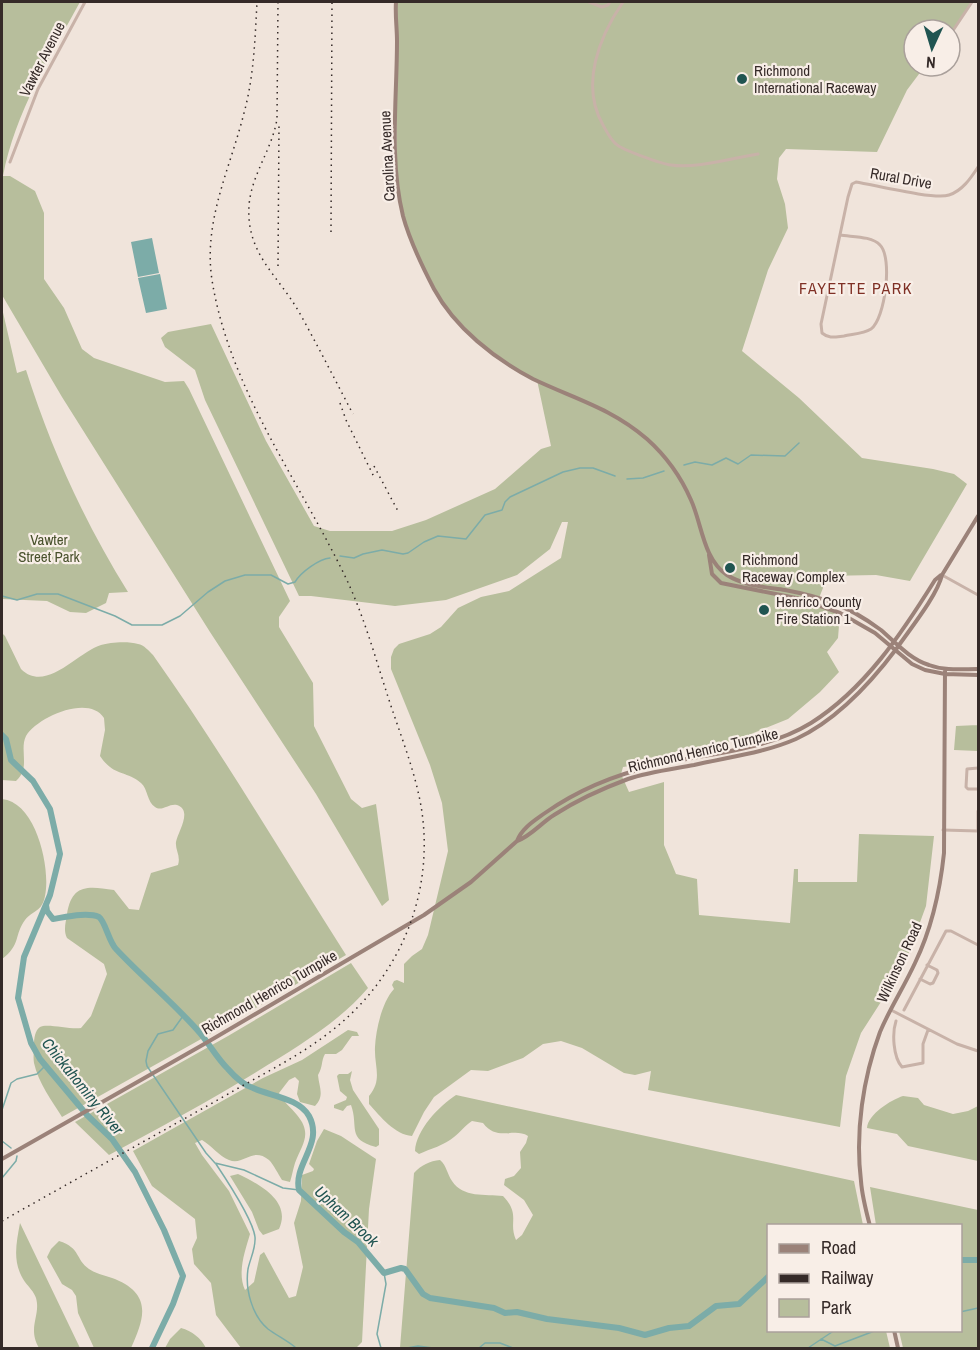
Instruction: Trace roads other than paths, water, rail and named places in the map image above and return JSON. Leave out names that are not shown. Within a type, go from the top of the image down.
[{"type":"main road","name":"Carolina Avenue","points":[[396,2],[396,144],[399,194],[407,231],[438,296],[469,333],[501,359],[534,379],[594,404],[620,418],[651,442],[672,466],[690,498],[709,555],[712,574],[721,583],[801,599],[828,607],[864,625],[892,644]]},
{"type":"main road","name":"Richmond Henrico Turnpike","points":[[517,841],[524,839],[551,816],[589,794],[630,778],[761,750],[798,738],[842,709],[870,682],[897,647],[924,608],[978,516]]},
{"type":"main road","points":[[709,555],[730,577],[753,585],[831,602],[870,622],[918,667],[978,675]]},
{"type":"main road","name":"Richmond Henrico Turnpike","points":[[2,1159],[440,905],[471,882],[517,841],[520,834],[531,823],[573,795],[621,774],[766,742],[810,723],[833,707],[864,678],[892,644],[935,580],[942,574]]},
{"type":"main road","points":[[945,671],[978,669]]},
{"type":"main road","name":"Wilkinson Road","points":[[870,1224],[860,1171],[862,1108],[872,1057],[891,1010],[915,965],[932,921],[942,874],[945,671]]},
{"type":"main road","points":[[894,1332],[898,1348]]},
{"type":"street","name":"Vawter Avenue","points":[[10,162],[38,89],[85,2]]},
{"type":"street","points":[[589,2],[605,7],[610,2]]},
{"type":"street","points":[[623,2],[601,44],[592,87],[593,102],[600,120],[617,146],[672,165],[697,164],[758,154]]},
{"type":"street","points":[[961,18],[972,2]]},
{"type":"street","name":"Rural Drive","points":[[840,235],[853,183],[937,197],[946,196],[960,189],[978,167]]},
{"type":"street","points":[[840,235],[872,240],[880,245],[886,257],[887,279],[879,315],[873,328],[833,338],[827,337],[821,331],[821,324],[840,235]]},
{"type":"street","points":[[942,574],[978,596]]},
{"type":"street","points":[[978,768],[967,769],[966,787],[978,789]]},
{"type":"street","points":[[943,830],[978,830],[978,810]]},
{"type":"street","points":[[904,1010],[946,931],[951,931],[978,945]]},
{"type":"street","points":[[920,980],[933,983],[938,974],[937,970],[927,965]]},
{"type":"street","points":[[891,1010],[957,1044],[978,1051]]},
{"type":"street","points":[[896,1022],[894,1029],[897,1059],[902,1067],[923,1063],[923,1044],[928,1029]]},
{"type":"water","points":[[152,238],[159,273],[138,277],[131,242]]},
{"type":"water","points":[[160,274],[167,309],[146,313],[138,278]]},
{"type":"waterway","points":[[684,465],[695,462],[712,465],[726,458],[738,464],[751,455],[785,456],[799,443]]},
{"type":"waterway","points":[[340,556],[354,558],[382,550],[408,553],[438,536],[466,539],[485,515],[502,510],[510,497],[563,472],[593,468],[615,476]]},
{"type":"waterway","points":[[627,479],[643,478],[664,471]]},
{"type":"waterway","points":[[2,596],[17,600],[37,594],[58,594],[132,625],[162,625],[180,616],[225,581],[245,575],[271,575],[288,584],[295,582],[301,574],[316,563],[330,558]]},
{"type":"waterway","name":"Chickahominy River","points":[[2,735],[6,739],[11,760],[33,781],[50,809],[60,854],[50,895],[24,957],[18,998],[31,1043],[40,1059],[87,1115],[112,1139],[135,1172],[164,1230],[183,1276],[173,1304],[152,1348]]},
{"type":"waterway","name":"Upham Brook","points":[[46,905],[53,919],[83,915],[99,917],[116,949],[190,1022],[233,1074],[250,1087],[284,1098],[304,1110],[313,1126],[313,1136],[300,1171],[299,1190],[358,1242],[384,1273],[405,1269],[423,1294],[430,1298],[494,1308],[505,1313],[517,1312],[547,1319],[619,1328],[645,1335],[669,1328],[689,1326],[716,1306],[739,1304],[767,1278]]},
{"type":"waterway","points":[[183,1016],[173,1030],[158,1034],[148,1051],[147,1066],[215,1163],[244,1170],[283,1188],[299,1190]]},
{"type":"waterway","points":[[2,1110],[11,1083],[17,1079],[37,1074],[46,1065]]},
{"type":"waterway","points":[[2,1141],[11,1148]]},
{"type":"waterway","points":[[2,1178],[16,1161],[17,1156]]},
{"type":"waterway","points":[[216,1164],[238,1200],[255,1237],[247,1277],[254,1310],[262,1324],[295,1347]]},
{"type":"waterway","name":"Upham Brook","points":[[962,1260],[978,1260]]},
{"type":"waterway","points":[[381,1348],[377,1334],[386,1284],[384,1273]]},
{"type":"waterway","points":[[962,1312],[978,1308]]},
{"type":"waterway","points":[[808,1348],[832,1332]]},
{"type":"waterway","points":[[821,1339],[835,1346],[872,1332]]},
{"type":"waterway","points":[[479,1348],[485,1343],[500,1343],[513,1348]]},
{"type":"waterway","points":[[407,1348],[418,1346],[433,1348]]},
{"type":"railway","points":[[2,1221],[279,1066],[326,1035],[351,1014],[392,963],[417,904],[423,872],[424,839],[421,806],[408,756],[357,604],[325,536],[266,430],[249,394],[233,357],[212,280],[210,258],[214,216],[250,85],[257,2]]},
{"type":"railway","points":[[278,2],[277,119],[251,195],[249,223],[258,251],[299,312],[353,414]]},
{"type":"railway","points":[[331,232],[332,2]]},
{"type":"railway","points":[[278,266],[279,125]]},
{"type":"railway","points":[[340,403],[374,477]]},
{"type":"railway","points":[[374,466],[399,513]]},
{"type":"place","name":"Richmond International Raceway","points":[[742,79]]},
{"type":"place","name":"Richmond Raceway Complex","points":[[730,568]]},
{"type":"place","name":"Henrico County Fire Station 1","points":[[764,610]]},
{"type":"district","name":"FAYETTE PARK","points":[[856,288]]},
{"type":"park label","name":"Vawter Street Park","points":[[49,548]]}]
